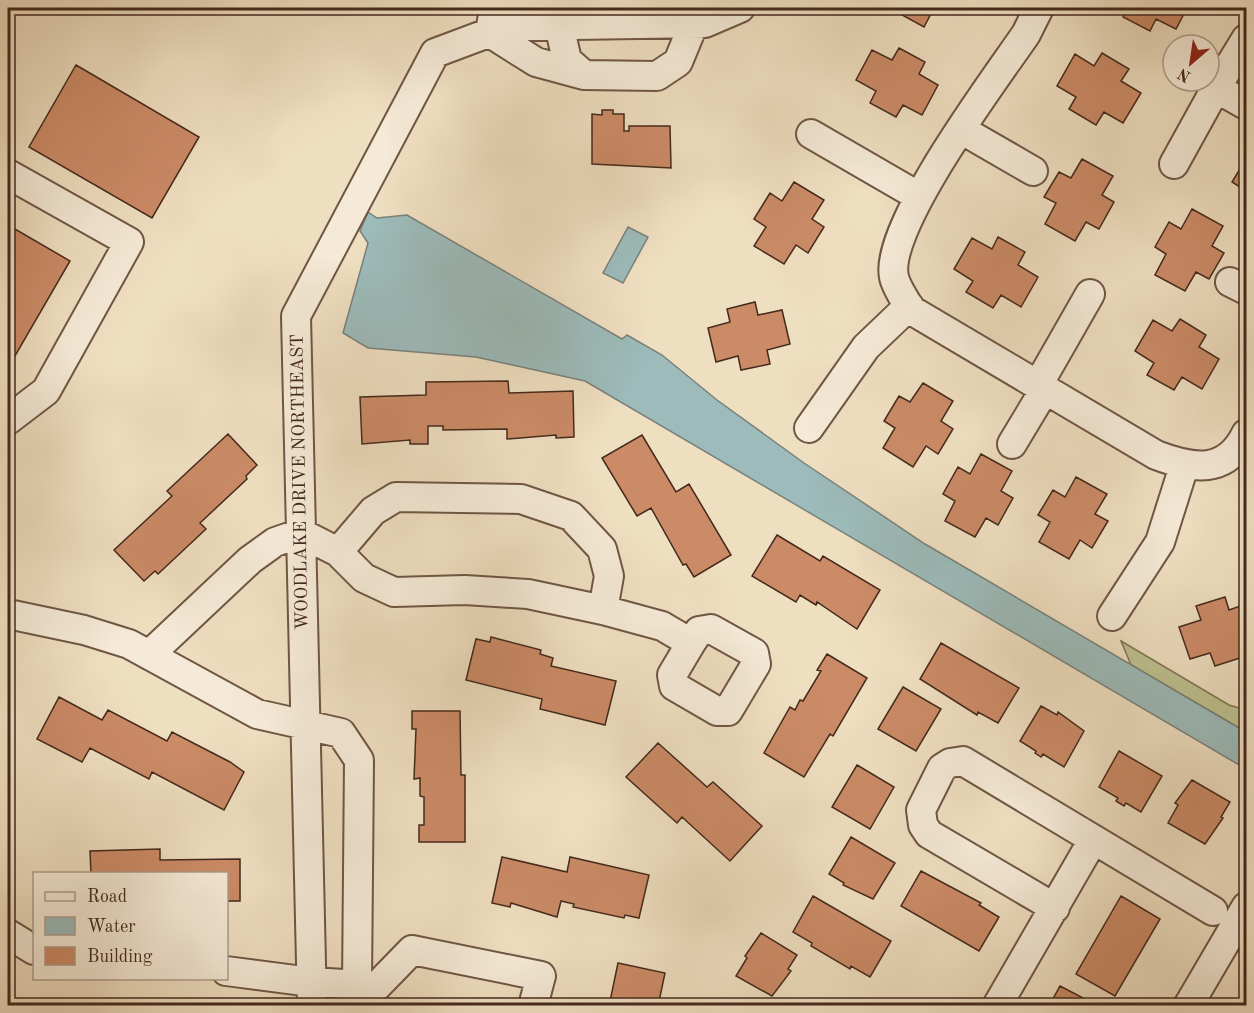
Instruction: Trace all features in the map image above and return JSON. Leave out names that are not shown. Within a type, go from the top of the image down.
[{"type":"street","points":[[1039,8],[1026,34],[918,196],[900,239],[894,276],[909,306],[1156,454],[1184,466],[1215,465],[1239,448],[1246,434]]},
{"type":"street","name":"WOODLAKE DRIVE NORTHEAST","points":[[312,994],[296,316],[435,53],[492,20],[507,26],[705,23],[728,10]]},
{"type":"street","points":[[492,20],[536,62],[584,75],[657,76],[678,62],[694,23]]},
{"type":"street","points":[[559,26],[567,60],[584,75]]},
{"type":"street","points":[[1221,80],[1246,39]]},
{"type":"street","points":[[1221,91],[1246,105]]},
{"type":"street","points":[[1174,164],[1213,93]]},
{"type":"street","points":[[962,130],[1034,171]]},
{"type":"street","points":[[811,134],[918,196]]},
{"type":"street","points":[[8,174],[129,242],[46,391],[8,420]]},
{"type":"street","points":[[1012,444],[1090,294]]},
{"type":"street","points":[[809,428],[866,347],[909,306]]},
{"type":"street","points":[[1112,616],[1160,542],[1184,466]]},
{"type":"street","points":[[338,552],[373,511],[396,497],[521,499],[570,516],[602,549],[609,576],[603,610]]},
{"type":"street","points":[[149,655],[250,560],[275,542],[301,533],[338,552],[364,578],[394,592],[465,590],[528,594],[603,610],[662,626],[691,643]]},
{"type":"street","points":[[8,614],[84,630],[129,644],[257,714],[342,733],[359,760],[371,992]]},
{"type":"street","points":[[1055,908],[929,834],[923,825],[921,810],[942,768],[950,763],[963,761],[1214,910]]},
{"type":"street","points":[[997,1005],[1093,840]]},
{"type":"street","points":[[1188,1005],[1246,907]]},
{"type":"street","points":[[8,934],[33,949]]},
{"type":"street","points":[[228,972],[312,994],[371,992],[412,951],[541,976],[533,1005]]},
{"type":"green space","points":[[1121,641],[1229,705],[1246,710],[1246,732],[1131,665]]},
{"type":"water","points":[[368,212],[377,218],[407,215],[622,339],[627,335],[662,355],[717,400],[804,463],[925,544],[1246,732],[1246,769],[585,381],[476,357],[368,348],[343,333],[368,243],[360,231]]},
{"type":"water","points":[[628,227],[648,237],[623,283],[603,273]]},
{"type":"building","points":[[894,8],[934,8],[924,27],[893,10]]},
{"type":"building","points":[[1127,8],[1187,8],[1176,29],[1156,19],[1150,31],[1123,17]]},
{"type":"building","points":[[899,48],[925,62],[919,74],[938,85],[922,115],[903,105],[896,117],[870,103],[876,91],[856,80],[872,50],[892,60]]},
{"type":"building","points":[[1102,53],[1129,69],[1121,81],[1141,93],[1123,123],[1104,112],[1096,125],[1069,109],[1076,97],[1057,86],[1075,54],[1094,66]]},
{"type":"building","points":[[76,65],[199,137],[152,218],[29,147]]},
{"type":"building","points":[[602,110],[613,110],[613,114],[624,114],[624,131],[629,131],[629,126],[670,126],[671,168],[592,164],[592,114],[602,115]]},
{"type":"building","points":[[1082,159],[1113,176],[1102,195],[1114,202],[1099,229],[1086,222],[1075,241],[1045,224],[1056,203],[1044,197],[1059,172],[1071,178]]},
{"type":"building","points":[[1246,159],[1246,191],[1232,182]]},
{"type":"building","points":[[794,182],[824,200],[812,219],[824,227],[808,253],[796,245],[784,264],[754,246],[766,227],[754,219],[770,193],[782,201]]},
{"type":"building","points":[[1192,209],[1223,226],[1212,246],[1224,253],[1209,279],[1196,272],[1185,291],[1155,275],[1166,254],[1155,247],[1169,222],[1181,229]]},
{"type":"building","points":[[8,225],[70,261],[8,368]]},
{"type":"building","points":[[998,237],[1025,252],[1018,265],[1038,277],[1021,307],[1001,295],[993,308],[966,292],[973,281],[954,269],[972,238],[992,249]]},
{"type":"building","points":[[755,302],[758,315],[782,310],[790,344],[767,350],[770,364],[741,370],[738,356],[716,362],[708,328],[730,322],[727,309]]},
{"type":"building","points":[[1180,319],[1206,335],[1199,347],[1219,359],[1202,389],[1182,377],[1174,390],[1147,375],[1154,363],[1135,351],[1153,320],[1172,331]]},
{"type":"building","points":[[508,381],[509,393],[573,391],[574,437],[556,438],[556,435],[507,439],[507,429],[443,430],[443,426],[428,426],[428,444],[410,444],[410,440],[362,444],[360,397],[426,395],[426,382]]},
{"type":"building","points":[[923,383],[953,401],[941,421],[953,429],[938,454],[926,446],[913,467],[883,448],[895,428],[884,421],[899,396],[910,402]]},
{"type":"building","points":[[228,434],[257,465],[246,476],[247,479],[200,523],[206,529],[158,574],[155,571],[144,581],[114,550],[172,496],[167,491]]},
{"type":"building","points":[[642,435],[676,492],[689,484],[731,555],[694,577],[686,564],[683,565],[651,508],[637,516],[602,458]]},
{"type":"building","points":[[981,454],[1012,471],[1001,491],[1013,498],[998,525],[986,518],[975,537],[945,521],[955,501],[943,494],[958,467],[970,474]]},
{"type":"building","points":[[1076,477],[1107,494],[1095,514],[1108,521],[1092,548],[1080,540],[1069,559],[1039,542],[1050,522],[1038,515],[1053,490],[1065,497]]},
{"type":"building","points":[[777,535],[820,561],[823,556],[880,590],[857,629],[817,602],[816,605],[800,595],[796,602],[752,576]]},
{"type":"building","points":[[1225,597],[1229,610],[1246,604],[1246,642],[1240,645],[1243,657],[1215,666],[1210,653],[1190,659],[1179,627],[1201,620],[1196,606]]},
{"type":"building","points":[[491,637],[541,650],[540,654],[553,658],[551,666],[616,681],[605,725],[540,709],[542,699],[466,680],[476,639],[490,642]]},
{"type":"building","points":[[941,643],[1019,688],[998,723],[978,712],[977,715],[920,679]]},
{"type":"building","points":[[827,654],[867,678],[833,736],[830,734],[804,777],[764,753],[790,707],[795,710],[800,700],[803,701],[821,671],[817,670]]},
{"type":"building","points":[[903,687],[941,709],[916,751],[878,729]]},
{"type":"building","points":[[59,697],[102,720],[108,710],[167,741],[172,732],[230,762],[244,772],[224,810],[152,772],[149,779],[90,748],[82,762],[37,739]]},
{"type":"building","points":[[1041,706],[1057,715],[1058,712],[1084,731],[1064,767],[1043,754],[1041,757],[1020,741]]},
{"type":"building","points":[[412,711],[460,711],[461,775],[465,775],[465,842],[419,842],[419,825],[424,825],[424,797],[420,796],[420,778],[414,779],[416,729],[412,729]]},
{"type":"building","points":[[658,743],[707,787],[713,782],[762,826],[730,861],[682,817],[677,823],[626,777]]},
{"type":"building","points":[[1119,751],[1162,776],[1141,812],[1126,803],[1124,806],[1116,801],[1118,798],[1099,787]]},
{"type":"building","points":[[857,765],[894,787],[870,829],[832,807]]},
{"type":"building","points":[[1192,780],[1230,802],[1221,817],[1223,818],[1205,844],[1168,823],[1178,805],[1175,803]]},
{"type":"building","points":[[851,837],[895,863],[873,899],[843,885],[844,883],[829,874]]},
{"type":"building","points":[[160,849],[160,860],[240,859],[240,901],[228,901],[228,872],[91,872],[90,851]]},
{"type":"building","points":[[502,857],[567,872],[570,857],[649,875],[639,918],[625,915],[624,918],[573,907],[574,904],[561,901],[557,917],[511,903],[510,907],[492,903]]},
{"type":"building","points":[[921,871],[981,903],[979,905],[999,917],[979,951],[901,906]]},
{"type":"building","points":[[813,896],[891,941],[870,977],[851,966],[850,969],[811,946],[812,943],[793,932]]},
{"type":"building","points":[[1121,896],[1160,919],[1115,996],[1076,974]]},
{"type":"building","points":[[761,933],[797,955],[788,969],[791,971],[772,996],[736,976],[747,958],[745,956]]},
{"type":"building","points":[[618,963],[665,973],[658,1006],[609,1006]]},
{"type":"building","points":[[1060,986],[1089,1001],[1093,1006],[1049,1006]]}]
